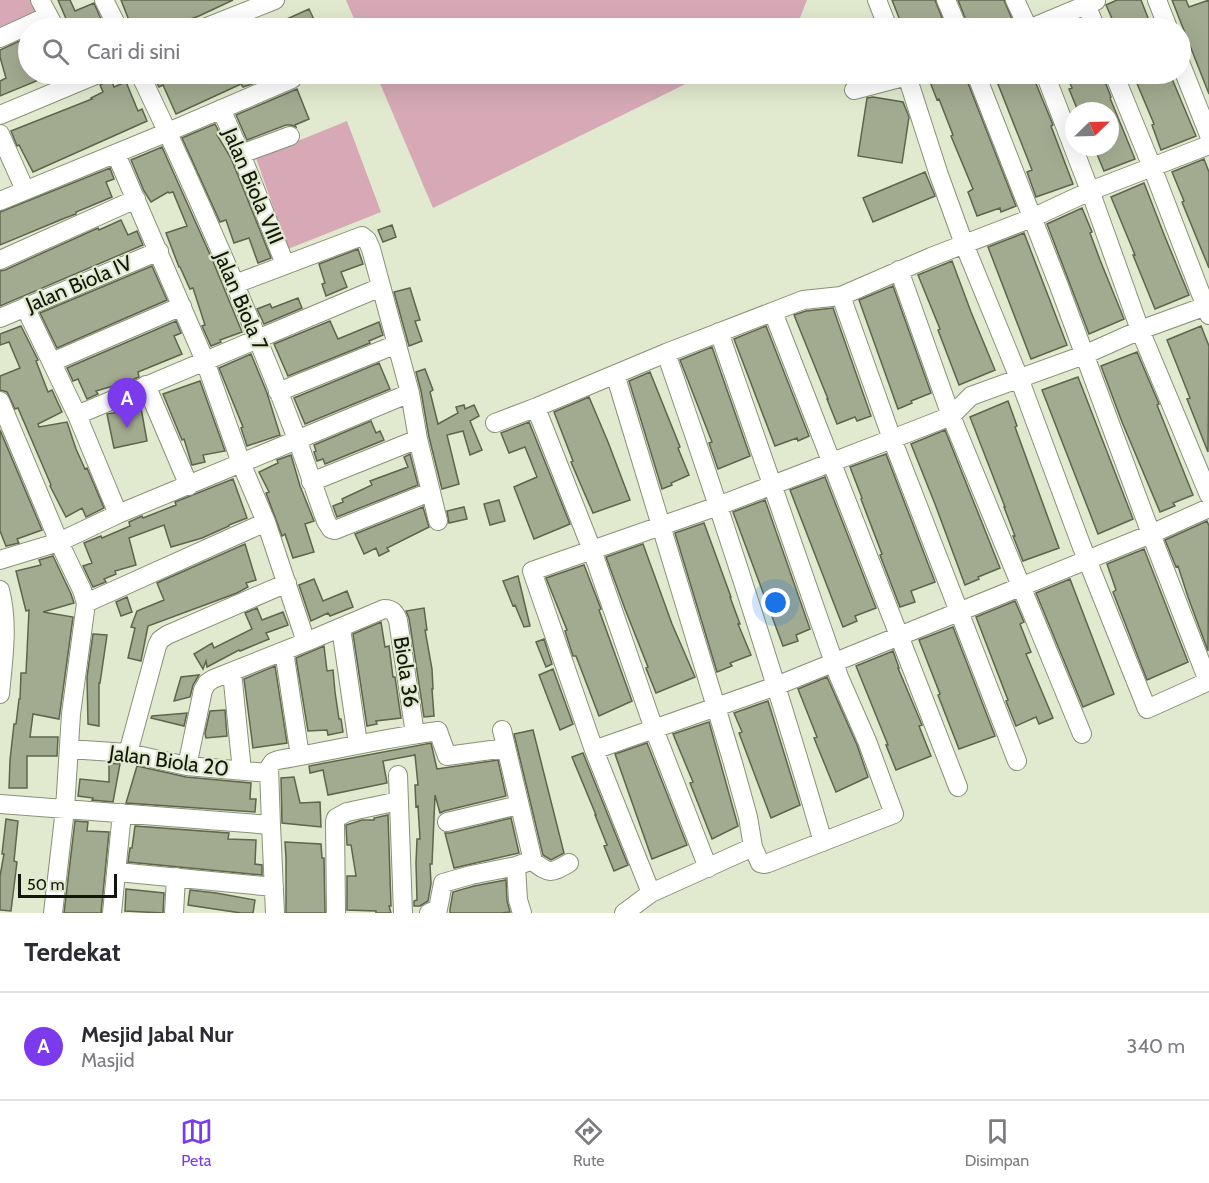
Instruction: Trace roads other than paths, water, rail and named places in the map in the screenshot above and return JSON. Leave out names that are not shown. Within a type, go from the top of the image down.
[{"type":"street","points":[[104,0],[113,18]]},
{"type":"street","points":[[229,18],[275,0]]},
{"type":"street","points":[[877,0],[884,18]]},
{"type":"street","points":[[946,0],[954,18]]},
{"type":"street","points":[[1016,0],[1025,18]]},
{"type":"street","points":[[1157,0],[1164,18]]},
{"type":"street","points":[[1053,18],[1090,2],[1094,18]]},
{"type":"street","points":[[0,38],[18,29]]},
{"type":"street","points":[[0,115],[68,84]]},
{"type":"street","name":"Jalan Biola 7","points":[[145,84],[235,284],[331,529],[335,530],[430,492]]},
{"type":"street","points":[[0,201],[280,84]]},
{"type":"street","points":[[854,90],[874,84]]},
{"type":"street","points":[[911,84],[939,175],[964,244],[1019,378],[1087,560],[1147,709],[1209,681],[980,84]]},
{"type":"street","points":[[1050,84],[1140,330],[1209,495]]},
{"type":"street","points":[[651,893],[594,750],[532,571],[718,506],[892,439],[951,416],[971,396],[1140,330],[1208,309],[1118,84]]},
{"type":"street","points":[[1189,84],[1209,135]]},
{"type":"street","name":"Jalan Biola VIII","points":[[221,109],[285,264]]},
{"type":"street","points":[[0,134],[25,190]]},
{"type":"street","points":[[241,154],[290,136]]},
{"type":"street","points":[[495,423],[536,408],[666,352],[803,300],[841,296],[899,270],[1209,145]]},
{"type":"street","points":[[116,154],[205,361],[241,463],[266,522],[306,642]]},
{"type":"street","points":[[0,260],[136,199]]},
{"type":"street","points":[[235,284],[362,236],[367,240],[410,393],[418,439],[438,521]]},
{"type":"street","name":"Jalan Biola IV","points":[[0,318],[159,251]]},
{"type":"street","points":[[899,270],[951,416],[1082,734]]},
{"type":"street","points":[[77,415],[381,287]]},
{"type":"street","points":[[841,296],[892,439],[1017,761]]},
{"type":"street","points":[[52,362],[182,306]]},
{"type":"street","points":[[25,307],[77,415],[118,514]]},
{"type":"street","points":[[774,312],[958,787]]},
{"type":"street","points":[[615,374],[717,707],[748,817],[753,847],[760,863],[764,864],[894,814],[874,758],[834,663],[719,332]]},
{"type":"street","points":[[278,392],[396,344]]},
{"type":"street","points":[[666,352],[776,686],[823,842]]},
{"type":"street","points":[[146,385],[189,486]]},
{"type":"street","points":[[0,560],[59,542],[118,514],[410,393]]},
{"type":"street","points":[[0,400],[86,603],[72,705],[53,913]]},
{"type":"street","points":[[536,408],[592,550],[654,729],[708,868]]},
{"type":"street","points":[[311,482],[418,439]]},
{"type":"street","points":[[594,750],[776,686],[1151,534],[1209,508]]},
{"type":"street","points":[[86,603],[266,522]]},
{"type":"street","points":[[128,753],[160,640],[287,583]]},
{"type":"street","points":[[0,590],[5,621],[0,694]]},
{"type":"street","name":"Biola 36","points":[[341,628],[384,609],[393,611],[398,620],[415,734]]},
{"type":"street","points":[[188,766],[205,686],[210,681],[341,628],[358,744]]},
{"type":"street","points":[[284,651],[300,756]]},
{"type":"street","points":[[232,672],[242,771]]},
{"type":"street","points":[[274,913],[269,774],[269,768],[273,762],[358,744],[438,731],[447,756],[504,739],[532,857],[524,863],[443,883],[438,909],[429,913]]},
{"type":"street","name":"Jalan Biola 20","points":[[69,749],[128,753],[188,766],[269,774]]},
{"type":"street","points":[[398,775],[403,913]]},
{"type":"street","points":[[336,913],[336,818],[347,812],[399,801]]},
{"type":"street","points":[[0,804],[271,825]]},
{"type":"street","points":[[447,822],[519,806]]},
{"type":"street","points":[[112,913],[122,813]]},
{"type":"street","points":[[624,913],[651,893],[753,847]]},
{"type":"street","points":[[524,863],[547,871],[556,871],[569,863]]},
{"type":"street","points":[[522,913],[518,900],[524,863]]},
{"type":"street","points":[[117,872],[274,887]]},
{"type":"street","points":[[174,913],[176,877]]},
{"type":"place","name":"Mesjid Jabal Nur","points":[[127,428]]}]
